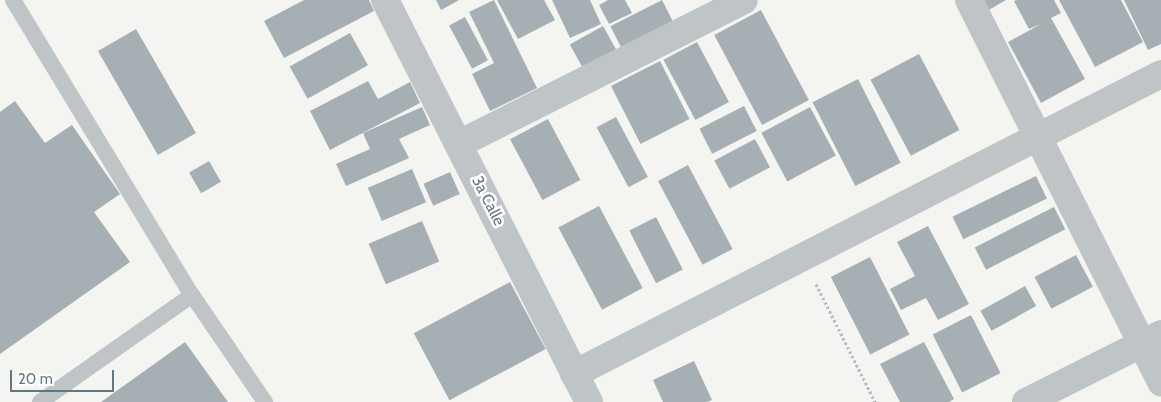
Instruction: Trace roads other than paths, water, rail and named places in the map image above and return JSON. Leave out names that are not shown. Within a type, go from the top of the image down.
[{"type":"street","name":"3a Calle","points":[[385,0],[589,402]]},
{"type":"street","points":[[459,144],[744,0]]},
{"type":"street","points":[[969,0],[1038,136],[1152,339],[1161,382]]},
{"type":"street","points":[[574,374],[1161,74]]},
{"type":"street","points":[[1026,402],[1152,339]]},
{"type":"lane","points":[[13,0],[192,295],[265,402]]},
{"type":"lane","points":[[40,402],[192,295]]}]
